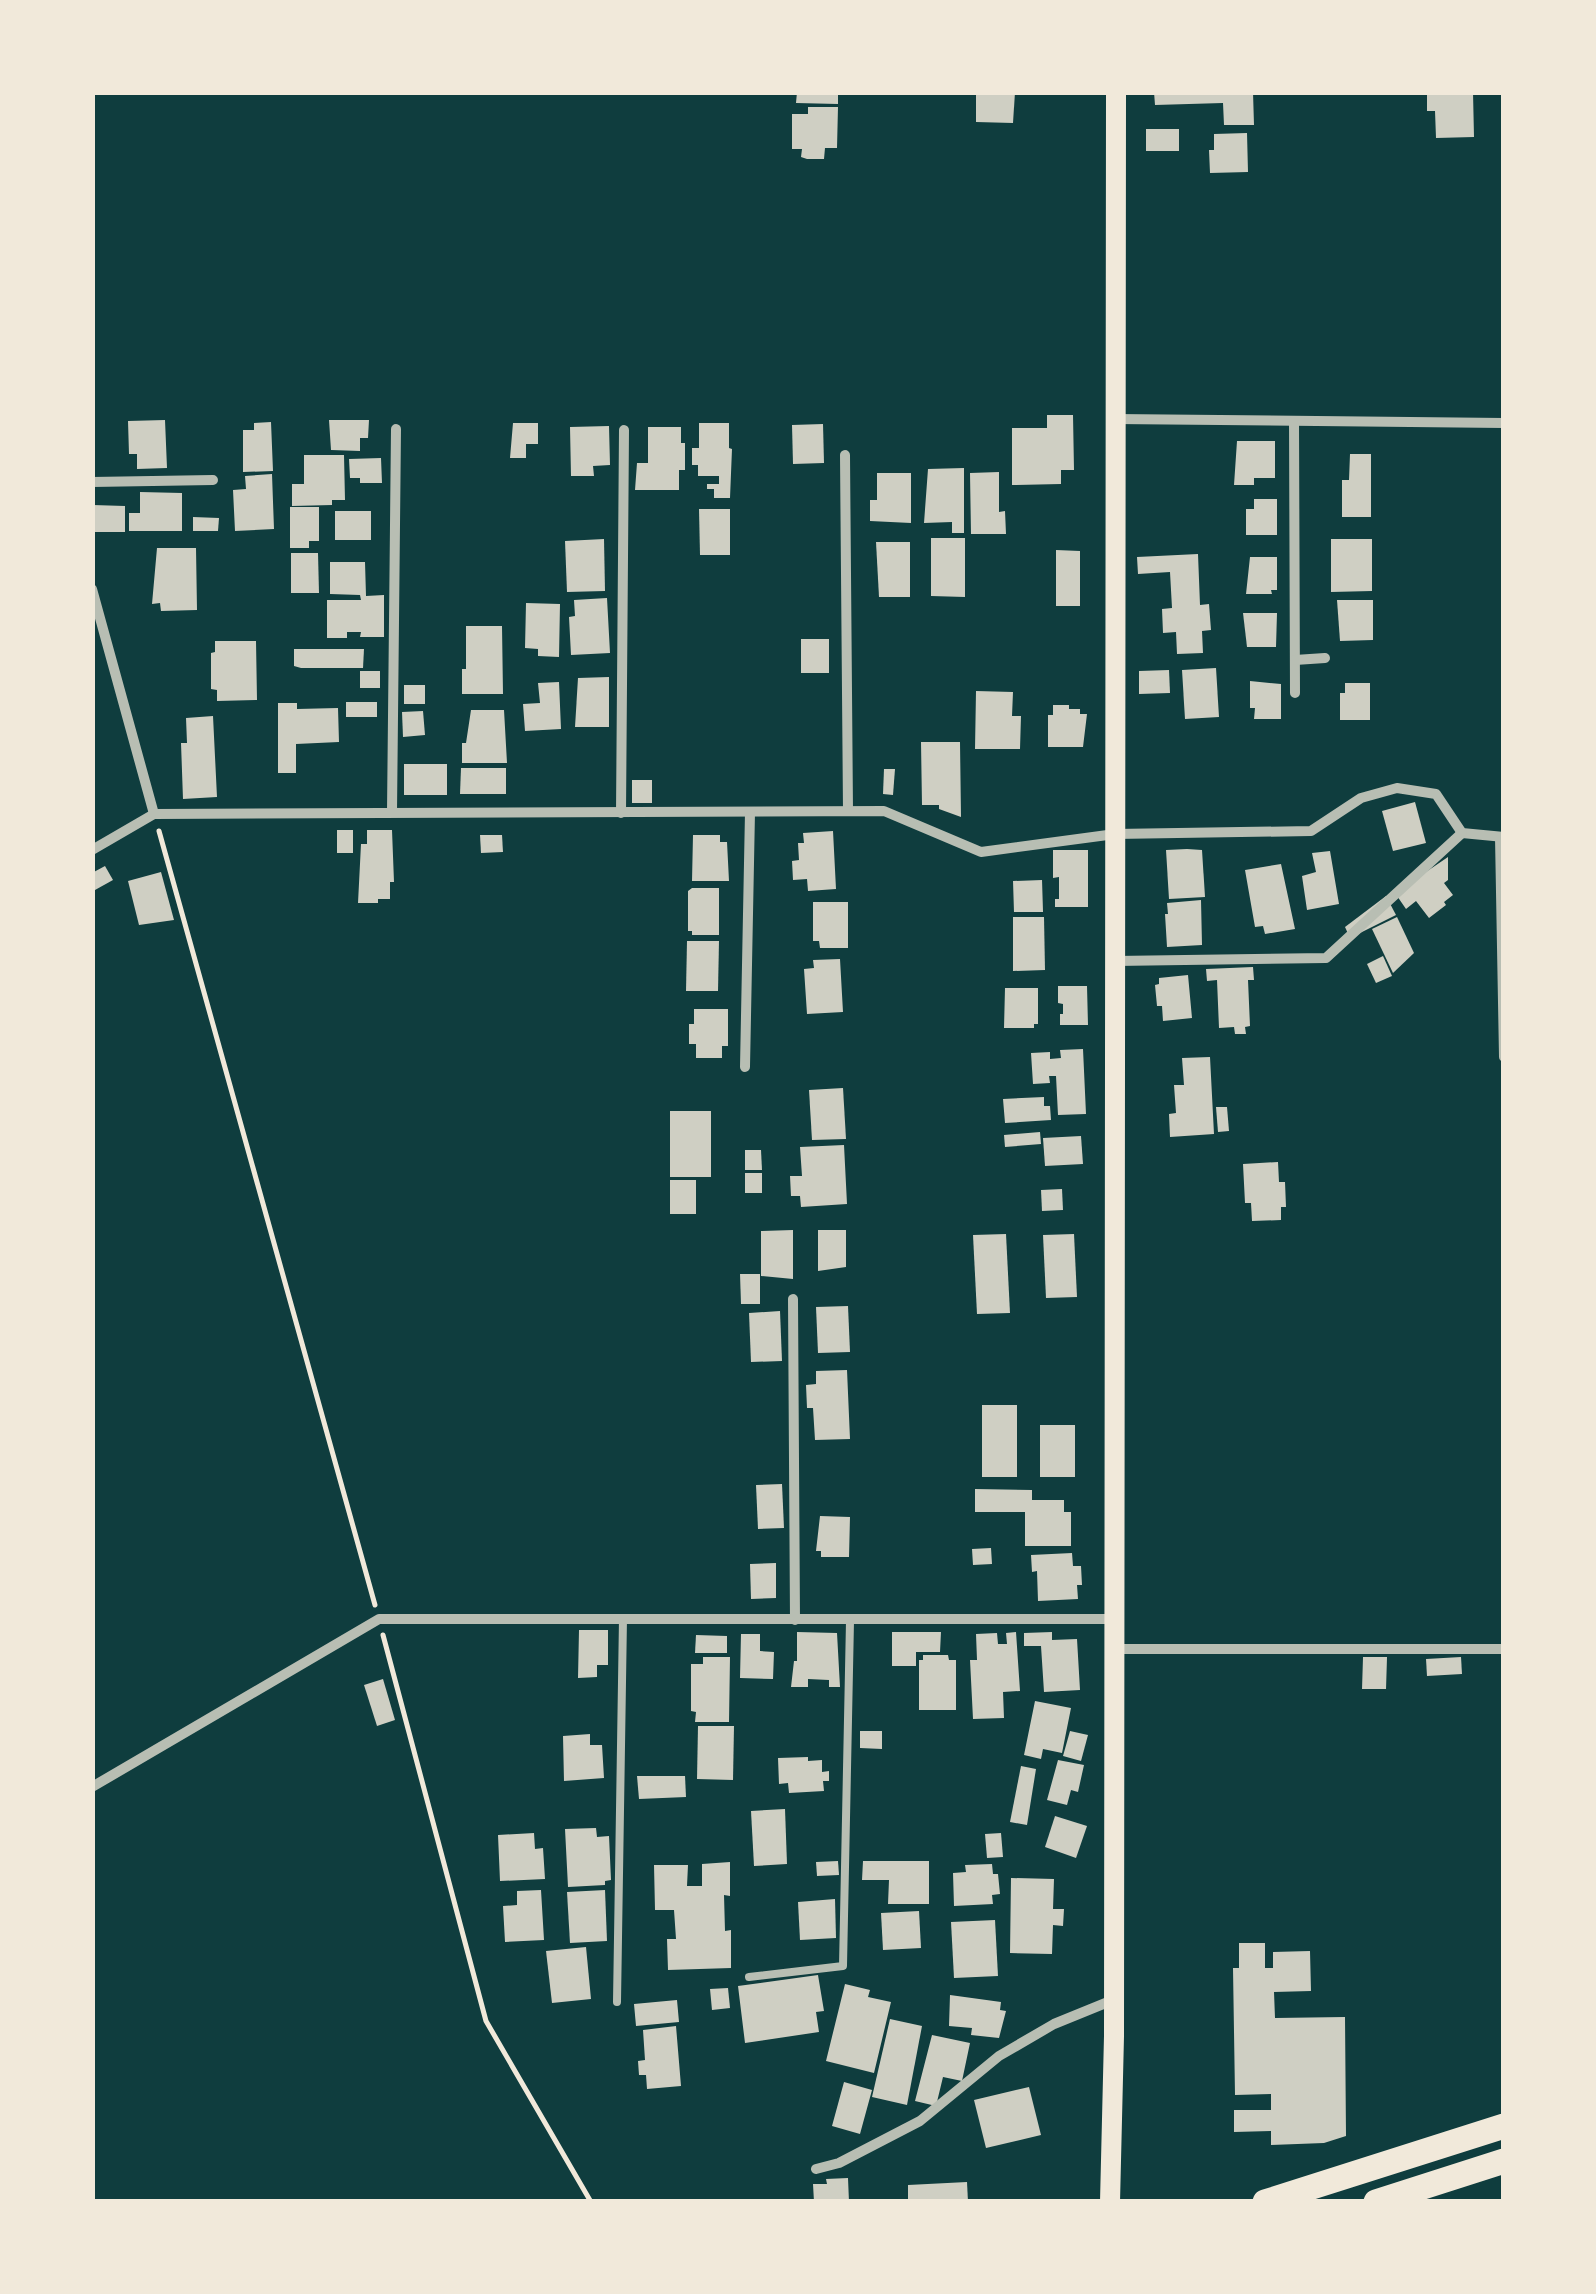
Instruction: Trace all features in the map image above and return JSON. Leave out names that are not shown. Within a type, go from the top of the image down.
[{"type":"highway","points":[[1266,2202],[1504,2126]]},
{"type":"highway","points":[[1376,2202],[1504,2161]]},
{"type":"main road","points":[[1110,2202],[1114,2000],[1116,92]]},
{"type":"street","points":[[1114,419],[1504,423]]},
{"type":"street","points":[[1294,421],[1295,693]]},
{"type":"street","points":[[392,812],[396,429]]},
{"type":"street","points":[[620,813],[624,430]]},
{"type":"street","points":[[845,455],[848,811]]},
{"type":"street","points":[[92,482],[213,480]]},
{"type":"street","points":[[92,589],[154,814]]},
{"type":"street","points":[[1294,660],[1325,658]]},
{"type":"street","points":[[92,850],[154,814],[884,811],[980,852],[1115,834],[1311,831],[1361,798],[1398,788],[1436,794],[1462,834]]},
{"type":"street","points":[[745,1067],[750,812]]},
{"type":"street","points":[[1115,961],[1326,958],[1462,834],[1502,837],[1504,1057]]},
{"type":"street","points":[[793,1299],[795,1620]]},
{"type":"street","points":[[92,1787],[379,1619],[1113,1619]]},
{"type":"street","points":[[1114,1649],[1504,1649]]},
{"type":"street","points":[[816,2169],[839,2163],[920,2121],[1000,2056],[1054,2024],[1114,2000]]},
{"type":"lane","points":[[616,2002],[623,1618]]},
{"type":"lane","points":[[749,1977],[843,1966],[850,1621]]},
{"type":"path","points":[[154,814],[379,1619],[486,2021],[592,2202]]},
{"type":"building","points":[[797,92],[838,92],[838,104],[796,103]]},
{"type":"building","points":[[976,92],[1015,92],[1013,123],[976,122]]},
{"type":"building","points":[[1154,92],[1253,92],[1254,125],[1224,125],[1223,103],[1155,105]]},
{"type":"building","points":[[1473,92],[1474,137],[1436,138],[1435,111],[1427,111],[1427,93]]},
{"type":"building","points":[[808,107],[838,107],[837,148],[825,148],[824,159],[807,159],[801,157],[802,149],[792,149],[792,114],[808,114]]},
{"type":"building","points":[[1146,129],[1179,129],[1179,151],[1146,151]]},
{"type":"building","points":[[1247,133],[1248,172],[1210,173],[1209,150],[1214,150],[1214,134]]},
{"type":"building","points":[[1047,415],[1073,415],[1074,470],[1061,470],[1061,484],[1012,485],[1012,428],[1047,428]]},
{"type":"building","points":[[165,420],[167,468],[137,469],[137,454],[129,454],[128,421]]},
{"type":"building","points":[[329,420],[369,420],[368,438],[360,438],[360,451],[331,450]]},
{"type":"building","points":[[271,422],[273,471],[243,472],[243,430],[254,430],[254,423]]},
{"type":"building","points":[[513,423],[538,423],[538,444],[526,444],[526,458],[510,458]]},
{"type":"building","points":[[699,423],[729,423],[730,498],[714,498],[714,489],[707,489],[707,484],[719,484],[719,476],[698,476],[698,465],[692,465],[692,448],[699,448]]},
{"type":"building","points":[[823,424],[824,463],[793,464],[792,425]]},
{"type":"building","points":[[609,426],[610,465],[593,466],[594,476],[571,476],[570,427]]},
{"type":"building","points":[[648,427],[681,427],[685,470],[679,470],[679,490],[635,490],[637,463],[648,463]]},
{"type":"building","points":[[1237,441],[1275,441],[1275,478],[1254,478],[1254,485],[1234,485]]},
{"type":"building","points":[[1350,454],[1371,454],[1371,517],[1342,517],[1342,480],[1349,480]]},
{"type":"building","points":[[304,455],[344,455],[345,500],[332,500],[332,505],[292,506],[292,484],[304,484]]},
{"type":"building","points":[[381,458],[382,483],[360,483],[360,478],[350,478],[349,459]]},
{"type":"building","points":[[964,468],[964,533],[952,533],[952,522],[924,523],[928,469]]},
{"type":"building","points":[[999,472],[999,512],[1005,511],[1006,534],[971,534],[970,473]]},
{"type":"building","points":[[877,473],[911,473],[911,523],[870,521],[870,500],[877,500]]},
{"type":"building","points":[[272,474],[274,529],[235,531],[233,490],[246,489],[245,476]]},
{"type":"building","points":[[140,492],[182,493],[182,531],[129,531],[129,513],[140,513]]},
{"type":"building","points":[[1254,499],[1277,499],[1277,535],[1246,535],[1246,509],[1254,509]]},
{"type":"building","points":[[93,505],[125,506],[125,532],[93,532]]},
{"type":"building","points":[[290,507],[319,507],[319,541],[309,541],[309,548],[290,548]]},
{"type":"building","points":[[699,509],[730,509],[730,555],[700,555]]},
{"type":"building","points":[[335,511],[371,511],[371,540],[335,540]]},
{"type":"building","points":[[193,517],[219,518],[218,531],[193,531]]},
{"type":"building","points":[[931,538],[965,538],[965,597],[931,596]]},
{"type":"building","points":[[604,539],[605,591],[567,592],[565,541]]},
{"type":"building","points":[[1331,539],[1372,539],[1372,591],[1331,592]]},
{"type":"building","points":[[876,542],[910,542],[910,597],[879,597]]},
{"type":"building","points":[[157,548],[196,548],[197,610],[161,611],[160,603],[152,604]]},
{"type":"building","points":[[1056,550],[1080,551],[1080,606],[1056,606]]},
{"type":"building","points":[[291,553],[318,553],[319,593],[291,593]]},
{"type":"building","points":[[1198,554],[1200,605],[1209,604],[1211,630],[1202,631],[1203,653],[1177,654],[1176,632],[1163,633],[1162,609],[1172,608],[1170,572],[1138,574],[1137,557]]},
{"type":"building","points":[[1250,557],[1277,557],[1277,590],[1271,590],[1272,594],[1246,594]]},
{"type":"building","points":[[330,562],[365,562],[366,596],[384,595],[384,637],[360,637],[361,632],[347,632],[347,638],[327,638],[327,600],[361,600],[360,595],[330,594]]},
{"type":"building","points":[[607,598],[610,653],[571,655],[569,617],[575,616],[574,600]]},
{"type":"building","points":[[1337,600],[1373,600],[1373,640],[1340,641]]},
{"type":"building","points":[[526,603],[560,604],[559,657],[538,656],[538,649],[525,648]]},
{"type":"building","points":[[1243,613],[1277,613],[1276,647],[1247,647]]},
{"type":"building","points":[[466,626],[502,626],[503,694],[462,694]]},
{"type":"building","points":[[801,639],[829,639],[829,673],[801,673]]},
{"type":"building","points":[[215,641],[256,641],[257,700],[217,701],[217,690],[211,689]]},
{"type":"building","points":[[294,649],[364,649],[363,668],[301,668],[294,666]]},
{"type":"building","points":[[1216,668],[1219,717],[1185,719],[1182,670]]},
{"type":"building","points":[[1169,670],[1170,693],[1139,694],[1139,671]]},
{"type":"building","points":[[360,671],[380,671],[380,688],[360,688]]},
{"type":"building","points":[[609,677],[609,727],[575,727],[578,678]]},
{"type":"building","points":[[1250,681],[1281,684],[1281,719],[1254,719]]},
{"type":"building","points":[[559,682],[561,729],[525,731],[523,704],[540,703],[538,683]]},
{"type":"building","points":[[1345,683],[1370,683],[1370,720],[1340,720],[1340,693],[1345,693]]},
{"type":"building","points":[[404,685],[425,685],[425,704],[404,704]]},
{"type":"building","points":[[976,691],[1013,692],[1012,716],[1021,716],[1020,749],[975,749]]},
{"type":"building","points":[[346,702],[377,702],[377,717],[346,717]]},
{"type":"building","points":[[278,703],[297,703],[297,709],[338,708],[339,742],[296,744],[296,773],[278,773]]},
{"type":"building","points":[[1053,705],[1069,705],[1069,709],[1087,714],[1083,747],[1048,747],[1048,715],[1053,715]]},
{"type":"building","points":[[471,710],[504,710],[507,763],[462,763],[462,743],[466,743]]},
{"type":"building","points":[[423,711],[425,735],[403,737],[402,712]]},
{"type":"building","points":[[213,716],[217,797],[183,799],[181,743],[187,743],[186,718]]},
{"type":"building","points":[[921,742],[960,742],[961,817],[939,809],[939,805],[922,805]]},
{"type":"building","points":[[404,764],[447,764],[447,795],[404,795]]},
{"type":"building","points":[[461,768],[506,768],[506,794],[460,794]]},
{"type":"building","points":[[884,769],[895,769],[893,795],[883,794]]},
{"type":"building","points":[[632,780],[652,780],[652,803],[632,803]]},
{"type":"building","points":[[1415,802],[1426,843],[1393,851],[1382,811]]},
{"type":"building","points":[[337,830],[353,830],[353,853],[337,853]]},
{"type":"building","points":[[367,830],[392,830],[394,882],[390,882],[390,899],[378,899],[378,903],[358,903],[361,844],[367,844]]},
{"type":"building","points":[[833,831],[836,889],[808,891],[807,879],[793,880],[792,861],[799,860],[798,843],[804,843],[803,833]]},
{"type":"building","points":[[480,835],[502,835],[503,852],[481,853]]},
{"type":"building","points":[[693,835],[720,835],[720,842],[727,842],[729,881],[692,881]]},
{"type":"building","points":[[1053,850],[1088,850],[1088,907],[1055,907],[1059,877],[1053,878]]},
{"type":"building","points":[[1166,850],[1202,850],[1205,897],[1169,899]]},
{"type":"building","points":[[1330,851],[1339,904],[1307,910],[1302,876],[1316,872],[1312,853]]},
{"type":"building","points":[[1448,857],[1448,880],[1444,883],[1453,895],[1444,902],[1446,905],[1429,918],[1416,901],[1406,909],[1395,893]]},
{"type":"building","points":[[1281,864],[1295,929],[1265,934],[1263,926],[1255,927],[1245,870]]},
{"type":"building","points":[[105,866],[113,880],[95,890],[92,873]]},
{"type":"building","points":[[161,872],[174,920],[139,925],[128,881]]},
{"type":"building","points":[[1042,880],[1043,912],[1014,912],[1013,881]]},
{"type":"building","points":[[719,888],[719,935],[692,935],[688,931],[688,891]]},
{"type":"building","points":[[1386,896],[1396,915],[1350,938],[1345,927]]},
{"type":"building","points":[[1201,900],[1202,945],[1167,947],[1167,903]]},
{"type":"building","points":[[813,902],[848,902],[848,948],[820,948],[819,941],[813,941]]},
{"type":"building","points":[[1013,917],[1044,917],[1045,970],[1013,971]]},
{"type":"building","points":[[1397,917],[1414,953],[1393,973],[1372,929]]},
{"type":"building","points":[[687,941],[719,941],[718,991],[686,991]]},
{"type":"building","points":[[1383,956],[1392,976],[1376,983],[1367,964]]},
{"type":"building","points":[[840,959],[843,1012],[807,1014],[804,969],[814,968],[813,960]]},
{"type":"building","points":[[1253,967],[1254,980],[1248,980],[1250,1026],[1245,1027],[1246,1034],[1235,1034],[1234,1027],[1219,1028],[1217,980],[1207,981],[1206,969]]},
{"type":"building","points":[[1188,975],[1192,1018],[1163,1021],[1155,985],[1159,978]]},
{"type":"building","points":[[1058,986],[1087,986],[1088,1025],[1060,1025],[1063,1004],[1058,1003]]},
{"type":"building","points":[[1005,988],[1038,988],[1038,1024],[1034,1028],[1004,1028]]},
{"type":"building","points":[[694,1009],[728,1009],[728,1046],[722,1046],[722,1058],[696,1058],[696,1044],[689,1044]]},
{"type":"building","points":[[1083,1049],[1086,1114],[1058,1115],[1056,1076],[1049,1076],[1050,1083],[1033,1084],[1031,1053],[1050,1052],[1050,1059],[1061,1058],[1060,1050]]},
{"type":"building","points":[[1210,1057],[1214,1134],[1170,1137],[1169,1114],[1176,1113],[1174,1085],[1184,1085],[1182,1058]]},
{"type":"building","points":[[843,1088],[846,1139],[812,1140],[809,1090]]},
{"type":"building","points":[[1044,1097],[1044,1106],[1050,1106],[1051,1120],[1005,1123],[1003,1099]]},
{"type":"building","points":[[1216,1107],[1227,1107],[1229,1131],[1218,1132]]},
{"type":"building","points":[[670,1111],[711,1111],[711,1177],[670,1177]]},
{"type":"building","points":[[1040,1132],[1041,1144],[1005,1147],[1004,1135]]},
{"type":"building","points":[[1081,1136],[1083,1164],[1045,1166],[1043,1138]]},
{"type":"building","points":[[844,1145],[847,1204],[801,1207],[800,1196],[791,1196],[790,1176],[802,1176],[800,1147]]},
{"type":"building","points":[[745,1150],[761,1150],[762,1170],[745,1170]]},
{"type":"building","points":[[1278,1162],[1279,1182],[1285,1182],[1286,1207],[1281,1207],[1281,1220],[1252,1221],[1251,1203],[1245,1203],[1243,1164]]},
{"type":"building","points":[[745,1173],[762,1173],[762,1193],[745,1193]]},
{"type":"building","points":[[670,1180],[696,1180],[696,1214],[670,1214]]},
{"type":"building","points":[[1062,1189],[1063,1210],[1042,1211],[1041,1190]]},
{"type":"building","points":[[793,1230],[793,1279],[761,1276],[761,1231]]},
{"type":"building","points":[[818,1230],[846,1230],[846,1267],[818,1271]]},
{"type":"building","points":[[1006,1234],[1010,1313],[977,1314],[973,1235]]},
{"type":"building","points":[[1074,1234],[1077,1297],[1046,1298],[1043,1235]]},
{"type":"building","points":[[740,1274],[760,1274],[760,1304],[741,1304]]},
{"type":"building","points":[[848,1306],[850,1352],[818,1353],[816,1307]]},
{"type":"building","points":[[780,1311],[782,1361],[751,1362],[749,1313]]},
{"type":"building","points":[[847,1370],[850,1439],[815,1440],[813,1408],[807,1408],[806,1385],[816,1384],[816,1371]]},
{"type":"building","points":[[982,1405],[1017,1405],[1017,1477],[982,1477]]},
{"type":"building","points":[[1040,1425],[1075,1425],[1075,1477],[1040,1477]]},
{"type":"building","points":[[782,1484],[784,1528],[758,1529],[756,1485]]},
{"type":"building","points":[[975,1489],[1032,1490],[1032,1500],[1064,1500],[1064,1512],[1071,1512],[1071,1546],[1025,1546],[1025,1512],[975,1512]]},
{"type":"building","points":[[820,1516],[850,1517],[849,1557],[821,1557],[821,1551],[816,1551]]},
{"type":"building","points":[[991,1548],[992,1564],[973,1565],[972,1549]]},
{"type":"building","points":[[1072,1553],[1073,1566],[1081,1566],[1078,1599],[1038,1601],[1037,1571],[1032,1572],[1031,1555]]},
{"type":"building","points":[[776,1563],[776,1598],[751,1599],[750,1564]]},
{"type":"building","points":[[579,1630],[608,1630],[608,1665],[597,1665],[597,1677],[578,1678]]},
{"type":"building","points":[[797,1632],[837,1633],[840,1687],[829,1687],[829,1680],[808,1679],[808,1687],[791,1687],[797,1661]]},
{"type":"building","points":[[892,1632],[941,1632],[940,1652],[916,1652],[916,1666],[892,1666]]},
{"type":"building","points":[[1016,1632],[1020,1691],[1003,1692],[1004,1718],[973,1719],[970,1660],[977,1660],[976,1634],[997,1633],[998,1644],[1007,1644],[1006,1633]]},
{"type":"building","points":[[1052,1632],[1052,1640],[1077,1639],[1080,1690],[1044,1692],[1041,1646],[1024,1646],[1024,1633]]},
{"type":"building","points":[[741,1634],[760,1634],[760,1651],[774,1652],[773,1679],[740,1678]]},
{"type":"building","points":[[696,1635],[727,1636],[727,1653],[695,1653]]},
{"type":"building","points":[[923,1655],[948,1655],[949,1660],[956,1660],[956,1710],[919,1710],[919,1660],[923,1660]]},
{"type":"building","points":[[703,1657],[730,1657],[729,1722],[695,1722],[696,1712],[691,1711],[691,1664],[703,1664]]},
{"type":"building","points":[[1363,1657],[1387,1657],[1386,1689],[1362,1689]]},
{"type":"building","points":[[1461,1657],[1462,1674],[1427,1676],[1426,1659]]},
{"type":"building","points":[[383,1679],[395,1720],[377,1726],[364,1685]]},
{"type":"building","points":[[1035,1701],[1071,1708],[1062,1753],[1043,1749],[1041,1759],[1024,1755]]},
{"type":"building","points":[[698,1726],[734,1726],[733,1780],[697,1779]]},
{"type":"building","points":[[860,1731],[882,1731],[882,1749],[860,1748]]},
{"type":"building","points":[[1070,1731],[1088,1735],[1081,1761],[1063,1756]]},
{"type":"building","points":[[590,1734],[590,1745],[602,1745],[604,1778],[564,1781],[563,1736]]},
{"type":"building","points":[[808,1757],[808,1761],[822,1760],[822,1772],[829,1771],[829,1781],[823,1781],[824,1791],[789,1793],[788,1783],[779,1784],[778,1758]]},
{"type":"building","points":[[1058,1760],[1084,1765],[1078,1792],[1071,1790],[1067,1805],[1047,1800]]},
{"type":"building","points":[[1021,1766],[1036,1769],[1027,1825],[1010,1822]]},
{"type":"building","points":[[637,1776],[685,1776],[686,1797],[639,1799]]},
{"type":"building","points":[[785,1809],[787,1864],[754,1866],[751,1811]]},
{"type":"building","points":[[1055,1816],[1087,1826],[1076,1858],[1045,1847]]},
{"type":"building","points":[[596,1828],[597,1837],[609,1836],[611,1880],[605,1881],[605,1885],[568,1887],[565,1829]]},
{"type":"building","points":[[534,1833],[535,1849],[543,1848],[545,1879],[500,1881],[498,1835]]},
{"type":"building","points":[[1001,1833],[1003,1857],[987,1858],[985,1834]]},
{"type":"building","points":[[838,1861],[839,1875],[817,1876],[816,1862]]},
{"type":"building","points":[[863,1861],[929,1861],[929,1904],[888,1904],[889,1880],[862,1880]]},
{"type":"building","points":[[730,1862],[730,1896],[724,1895],[725,1931],[731,1930],[731,1968],[668,1970],[667,1939],[676,1939],[674,1910],[655,1910],[654,1865],[688,1865],[687,1886],[702,1886],[702,1864]]},
{"type":"building","points":[[992,1864],[993,1874],[998,1874],[1000,1894],[992,1895],[993,1904],[954,1906],[953,1873],[966,1872],[965,1865]]},
{"type":"building","points":[[1011,1878],[1054,1879],[1053,1909],[1064,1909],[1063,1926],[1053,1925],[1052,1954],[1010,1953]]},
{"type":"building","points":[[541,1890],[544,1940],[505,1942],[503,1906],[517,1905],[517,1891]]},
{"type":"building","points":[[605,1890],[607,1941],[570,1943],[567,1892]]},
{"type":"building","points":[[835,1899],[836,1938],[800,1940],[798,1902]]},
{"type":"building","points":[[919,1911],[921,1948],[883,1950],[881,1913]]},
{"type":"building","points":[[995,1920],[998,1976],[954,1978],[951,1922]]},
{"type":"building","points":[[1239,1943],[1265,1943],[1265,1968],[1273,1968],[1273,1952],[1310,1951],[1311,1991],[1274,1992],[1275,2018],[1345,2017],[1346,2136],[1324,2143],[1271,2145],[1271,2131],[1234,2132],[1234,2110],[1271,2110],[1271,2094],[1235,2095],[1233,1968],[1239,1968]]},
{"type":"building","points":[[586,1947],[591,1999],[552,2003],[546,1951]]},
{"type":"building","points":[[818,1975],[824,2011],[816,2012],[819,2032],[745,2043],[738,1986]]},
{"type":"building","points":[[845,1984],[870,1990],[868,1997],[891,2002],[874,2073],[826,2061]]},
{"type":"building","points":[[728,1988],[730,2008],[712,2010],[710,1989]]},
{"type":"building","points":[[950,1995],[1001,2002],[1000,2010],[1006,2011],[999,2038],[971,2035],[972,2028],[949,2026]]},
{"type":"building","points":[[677,2000],[679,2022],[636,2026],[634,2004]]},
{"type":"building","points":[[890,2019],[922,2026],[907,2105],[872,2097]]},
{"type":"building","points":[[676,2026],[681,2086],[647,2089],[646,2075],[639,2075],[638,2061],[645,2060],[643,2030]]},
{"type":"building","points":[[932,2035],[970,2043],[962,2081],[943,2077],[936,2106],[915,2101]]},
{"type":"building","points":[[844,2082],[872,2090],[860,2134],[832,2126]]},
{"type":"building","points":[[1029,2087],[1041,2135],[986,2148],[974,2100]]},
{"type":"building","points":[[848,2178],[849,2202],[814,2202],[813,2184]]},
{"type":"building","points":[[967,2182],[968,2202],[908,2202],[908,2185]]}]
